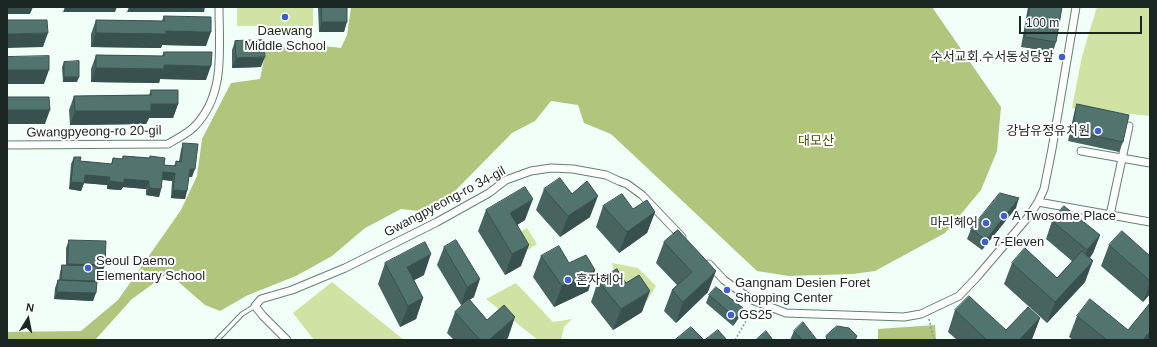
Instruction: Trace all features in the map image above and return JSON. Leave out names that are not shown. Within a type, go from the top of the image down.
[{"type":"street","name":"Gwangpyeong-ro 20-gil","points":[[7,145],[168,144],[184,134],[193,128],[204,115],[211,103],[216,89],[219,72],[219,7]]},
{"type":"street","points":[[702,257],[724,280],[742,294],[757,302],[786,313],[904,317],[926,312],[959,296],[1029,216],[1044,189],[1076,7]]},
{"type":"street","points":[[1110,215],[1129,126]]},
{"type":"street","points":[[1081,151],[1150,163]]},
{"type":"street","name":"Gwangpyeong-ro 34-gil","points":[[255,306],[261,299],[292,290],[345,268],[489,194],[506,180],[531,171],[551,168],[574,169],[606,175],[623,182],[642,195],[686,240]]},
{"type":"street","points":[[1038,202],[1150,222]]},
{"type":"street","points":[[255,306],[287,340]]},
{"type":"lane","points":[[217,340],[242,314],[255,306]]},
{"type":"path","points":[[735,340],[757,302]]},
{"type":"path","points":[[926,312],[934,340]]},
{"type":"green space","points":[[237,7],[313,7],[313,26],[237,26]]},
{"type":"green space","name":"대모산","points":[[351,7],[932,7],[1001,107],[997,151],[981,190],[945,233],[875,271],[853,274],[789,276],[757,271],[611,134],[584,123],[578,105],[551,101],[535,121],[512,133],[449,197],[428,212],[401,209],[365,228],[332,256],[296,276],[248,295],[220,311],[205,305],[168,273],[132,299],[95,340],[7,340],[7,332],[81,331],[118,300],[181,210],[197,176],[202,139],[231,83],[260,79],[267,45],[280,47],[321,46],[341,48],[347,35]]},
{"type":"green space","points":[[1097,7],[1150,7],[1150,116],[1072,108],[1082,56]]},
{"type":"green space","points":[[527,228],[537,244],[520,255],[511,238]]},
{"type":"green space","points":[[612,263],[638,268],[656,286],[647,301],[617,284]]},
{"type":"green space","points":[[332,282],[404,340],[314,340],[293,313]]},
{"type":"green space","points":[[516,283],[553,322],[572,319],[564,327],[561,340],[538,340],[486,299]]},
{"type":"green space","points":[[935,325],[936,340],[878,340],[878,329]]},
{"type":"building","points":[[322,7],[347,7],[347,22],[322,22]]},
{"type":"building","points":[[1030,7],[1062,7],[1056,42],[1025,37]]},
{"type":"building","points":[[164,16],[211,17],[211,32],[166,31],[166,34],[96,33],[96,20],[164,21]]},
{"type":"building","points":[[7,20],[47,20],[48,33],[7,34]]},
{"type":"building","points":[[264,40],[265,57],[236,58],[235,41]]},
{"type":"building","points":[[164,52],[212,52],[211,66],[164,65],[164,69],[96,68],[96,55],[164,56]]},
{"type":"building","points":[[49,56],[49,70],[7,70],[7,57]]},
{"type":"building","points":[[79,61],[79,77],[64,77],[64,62]]},
{"type":"building","points":[[151,90],[178,90],[178,104],[151,104],[151,111],[75,111],[74,96],[151,95]]},
{"type":"building","points":[[7,97],[49,97],[50,110],[7,110]]},
{"type":"building","points":[[1077,104],[1129,115],[1123,142],[1072,131]]},
{"type":"building","points":[[183,143],[198,144],[195,169],[190,169],[187,191],[173,190],[175,173],[163,172],[161,189],[149,188],[149,181],[124,179],[124,183],[109,181],[110,177],[85,175],[84,183],[71,182],[74,157],[81,157],[80,161],[112,164],[113,158],[123,159],[123,156],[150,158],[150,156],[165,158],[164,165],[176,166],[176,161],[181,162]]},
{"type":"building","points":[[560,178],[572,194],[587,181],[598,196],[568,216],[544,189]]},
{"type":"building","points":[[525,187],[533,199],[510,213],[529,245],[512,254],[486,210]]},
{"type":"building","points":[[1000,193],[1019,198],[986,240],[971,229]]},
{"type":"building","points":[[622,194],[633,209],[647,200],[655,212],[627,232],[603,206]]},
{"type":"building","points":[[1064,206],[1100,235],[1087,250],[1052,221]]},
{"type":"building","points":[[678,230],[716,271],[683,302],[672,290],[692,272],[664,242]]},
{"type":"building","points":[[1122,231],[1150,256],[1150,281],[1109,245]]},
{"type":"building","points":[[69,240],[106,241],[105,265],[68,264]]},
{"type":"building","points":[[456,240],[480,279],[467,287],[444,247]]},
{"type":"building","points":[[425,242],[431,254],[407,267],[423,298],[408,306],[385,263]]},
{"type":"building","points":[[559,246],[569,263],[586,255],[595,270],[562,286],[541,256]]},
{"type":"building","points":[[1025,248],[1057,278],[1082,251],[1093,261],[1055,302],[1012,263]]},
{"type":"building","points":[[62,265],[98,266],[97,281],[62,280]]},
{"type":"building","points":[[617,269],[626,283],[639,275],[650,291],[621,309],[598,281]]},
{"type":"building","points":[[58,280],[97,282],[96,293],[57,292]]},
{"type":"building","points":[[716,287],[743,308],[736,318],[709,295]]},
{"type":"building","points":[[969,296],[1006,330],[1028,307],[1040,318],[1019,340],[987,340],[955,310]]},
{"type":"building","points":[[469,299],[487,320],[504,305],[515,317],[489,340],[480,340],[455,312]]},
{"type":"building","points":[[1090,299],[1128,330],[1150,303],[1150,331],[1143,340],[1107,340],[1077,316]]},
{"type":"building","points":[[803,322],[817,340],[802,340],[794,331]]},
{"type":"building","points":[[837,326],[849,328],[857,336],[855,340],[827,340],[826,336]]},
{"type":"building","points":[[691,327],[704,340],[675,340]]},
{"type":"building","points":[[718,330],[727,340],[705,340]]},
{"type":"building","points":[[766,331],[773,340],[756,340]]},
{"type":"place","name":"Daewang Middle School","points":[[285,17]]},
{"type":"place","name":"수서교회.수서동성당앞","points":[[1062,57]]},
{"type":"place","name":"강남유정유치원","points":[[1098,131]]},
{"type":"place","name":"A Twosome Place","points":[[1004,216]]},
{"type":"place","name":"마리헤어","points":[[986,223]]},
{"type":"place","name":"7-Eleven","points":[[985,242]]},
{"type":"place","name":"Seoul Daemo Elementary School","points":[[88,268]]},
{"type":"place","name":"혼자헤어","points":[[568,280]]},
{"type":"place","name":"Gangnam Desien Foret Shopping Center","points":[[727,290]]},
{"type":"place","name":"GS25","points":[[731,315]]}]
